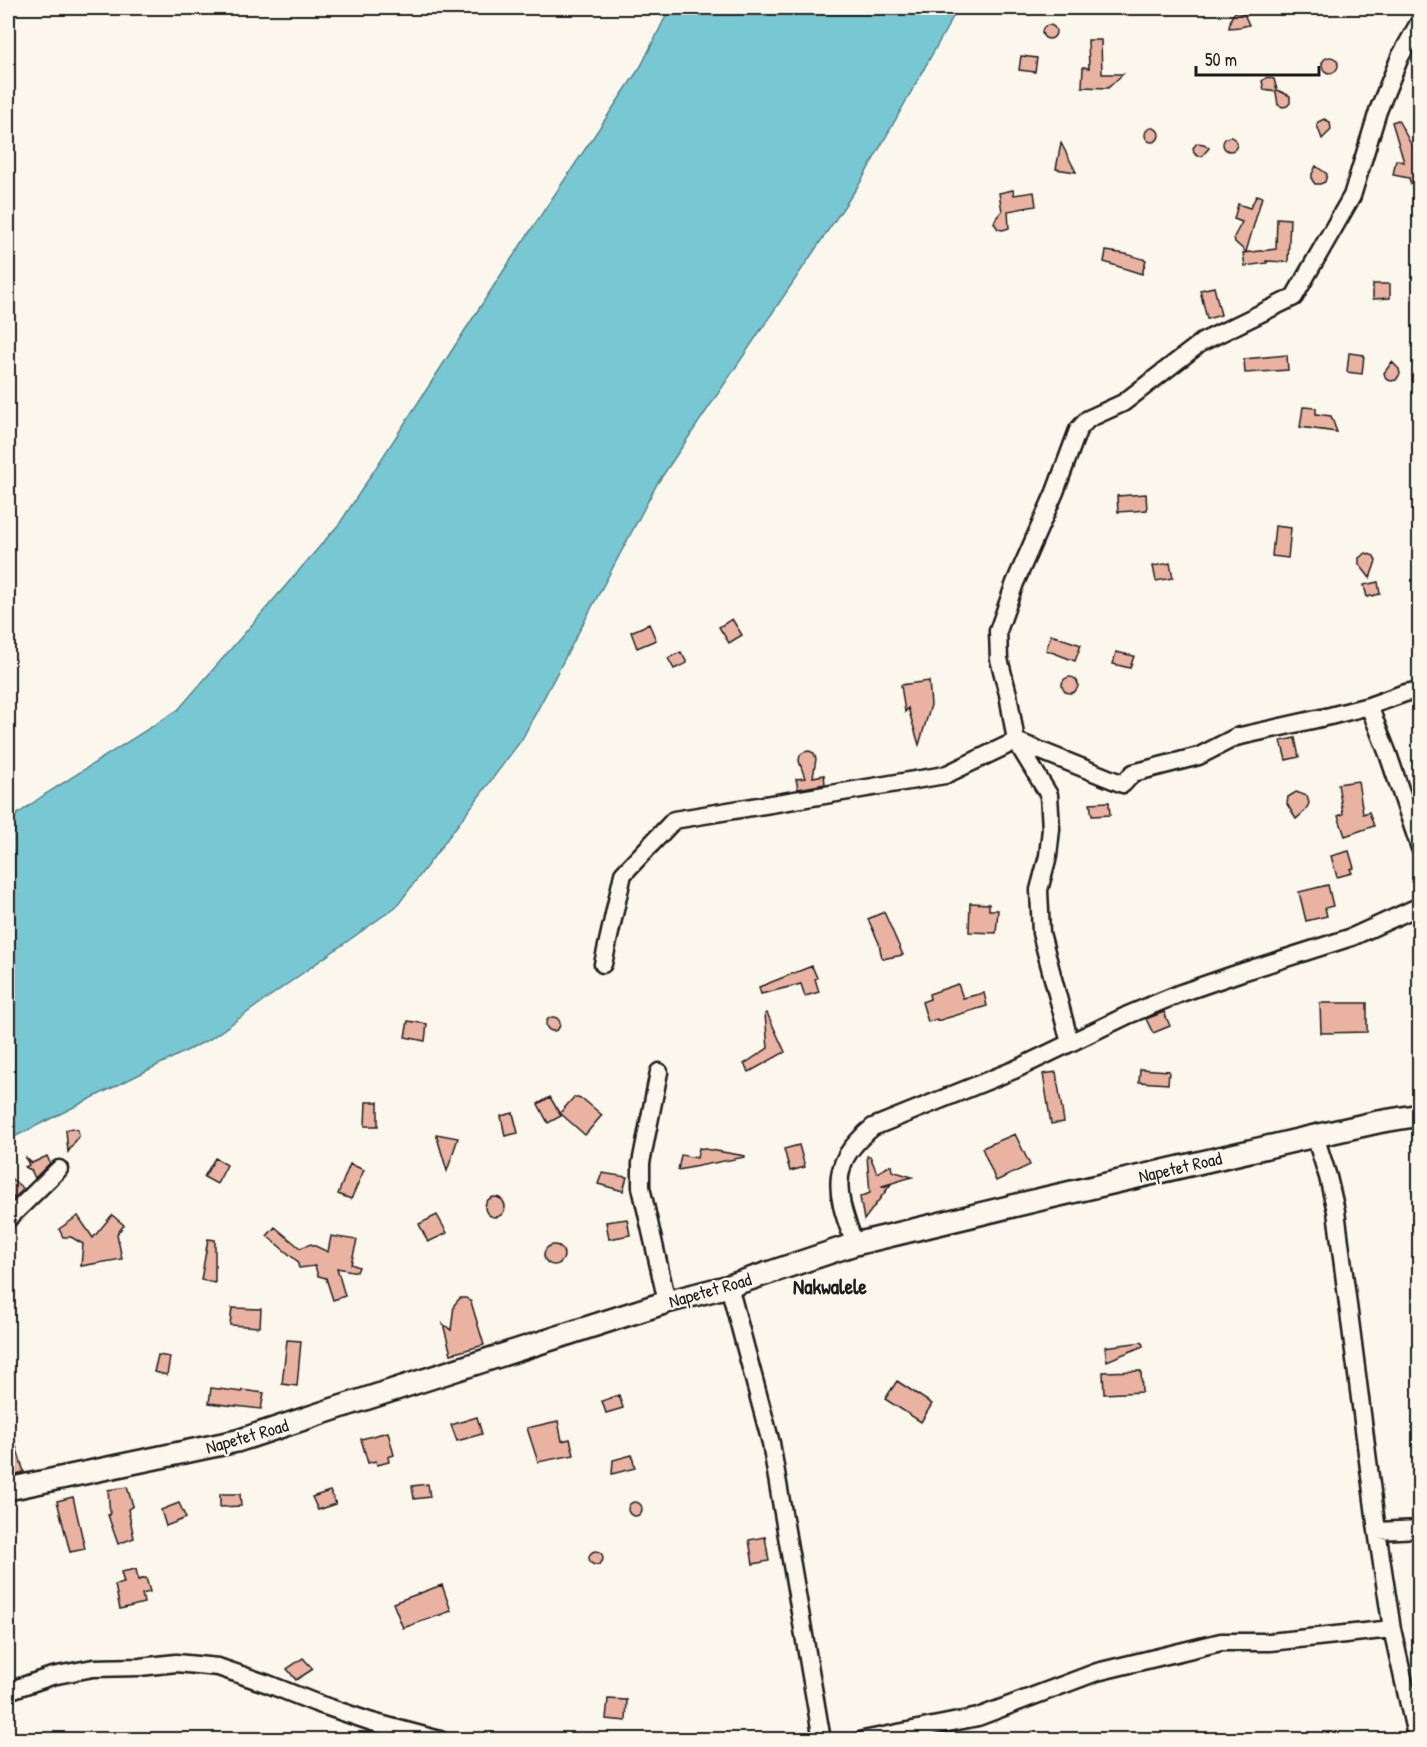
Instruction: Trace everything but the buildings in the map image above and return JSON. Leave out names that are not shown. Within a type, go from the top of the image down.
[{"type":"main road","name":"Napetet Road","points":[[8,1489],[237,1442],[667,1302],[729,1286],[855,1244],[1046,1197],[1315,1136],[1419,1115]]},
{"type":"street","points":[[1070,1042],[1041,933],[1039,890],[1052,829],[1049,795],[1016,741],[999,659],[998,631],[1015,583],[1055,492],[1078,430],[1088,419],[1123,403],[1202,342],[1294,297],[1353,196],[1378,111],[1400,57],[1419,21]]},
{"type":"street","points":[[603,964],[623,874],[674,820],[945,775],[1016,741],[1123,784],[1133,773],[1199,756],[1236,737],[1369,706],[1419,690]]},
{"type":"street","points":[[1369,706],[1392,765],[1419,848]]},
{"type":"street","points":[[855,1244],[842,1206],[840,1179],[842,1166],[861,1137],[873,1127],[1014,1070],[1128,1015],[1181,993],[1352,937],[1419,906]]},
{"type":"street","points":[[659,1072],[641,1163],[641,1187],[667,1302]]},
{"type":"street","points":[[1315,1136],[1336,1211],[1377,1531],[1392,1629],[1417,1740]]},
{"type":"street","points":[[8,1219],[59,1169]]},
{"type":"street","points":[[729,1286],[771,1443],[822,1740]]},
{"type":"street","points":[[1377,1531],[1419,1529]]},
{"type":"street","points":[[863,1740],[978,1717],[1097,1672],[1221,1642],[1270,1642],[1392,1629]]},
{"type":"street","points":[[8,1691],[52,1676],[93,1668],[176,1664],[218,1668],[372,1722],[440,1740]]},
{"type":"water","points":[[670,8],[958,8],[860,183],[657,484],[522,739],[397,906],[210,1039],[8,1140],[8,821],[44,795],[178,710],[340,523],[506,267],[641,66]]},
{"type":"district","name":"Nakwalele","points":[[830,1286]]}]
